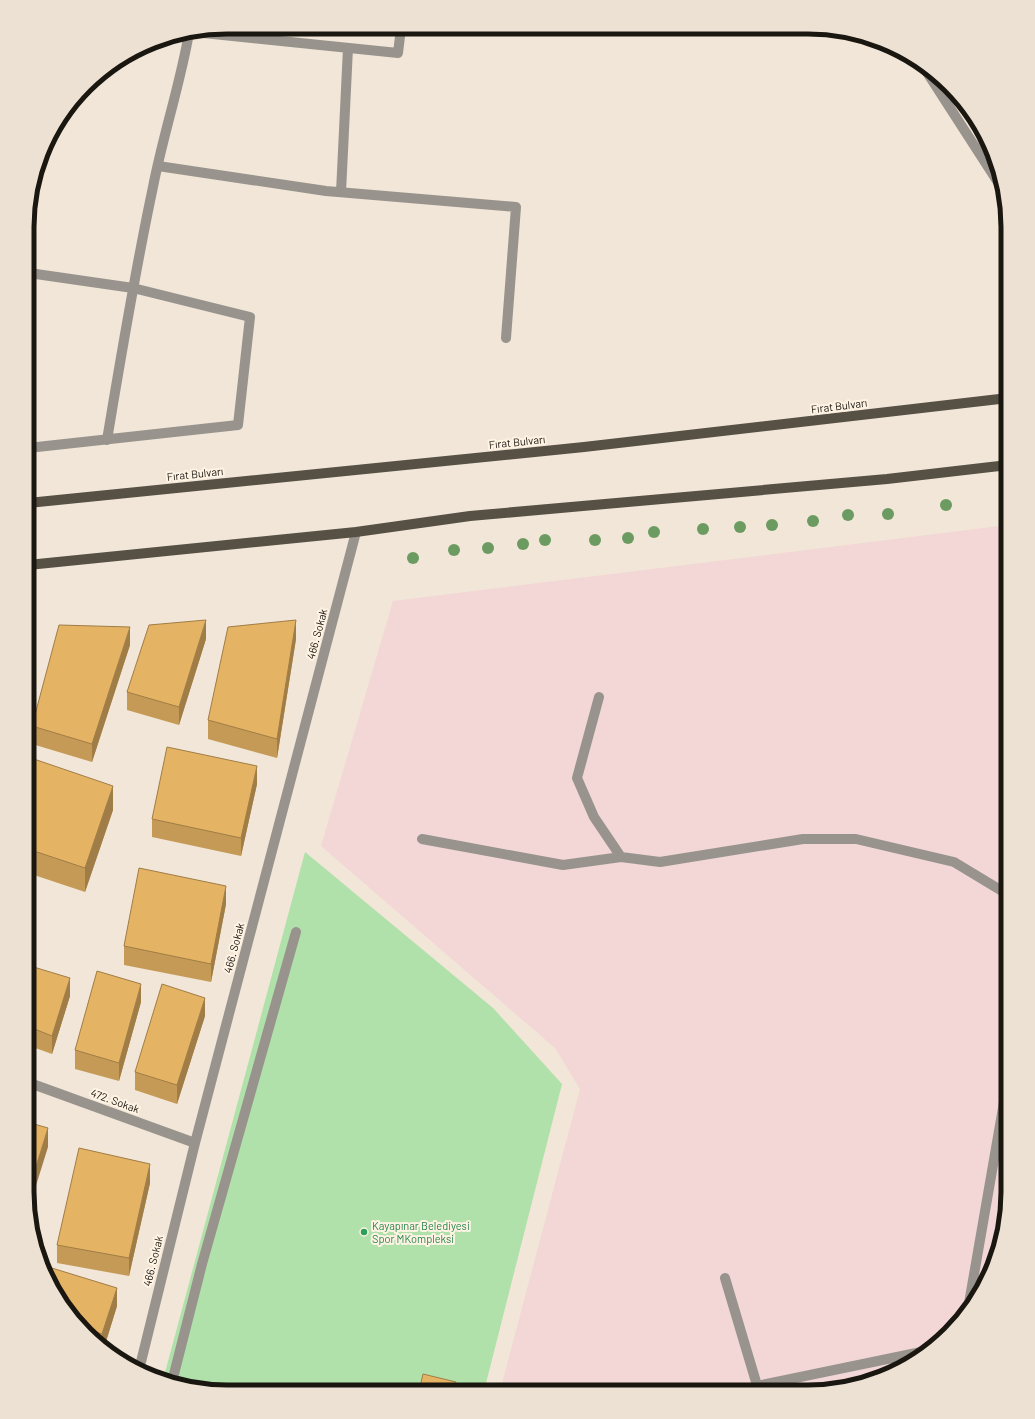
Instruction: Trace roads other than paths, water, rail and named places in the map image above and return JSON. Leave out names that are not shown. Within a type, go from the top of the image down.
[{"type":"main road","name":"Fırat Bulvarı","points":[[34,502],[584,447],[1001,399]]},
{"type":"main road","points":[[34,564],[356,532],[470,516],[887,479],[1001,466]]},
{"type":"street","points":[[214,34],[398,53],[400,34]]},
{"type":"street","points":[[106,440],[153,185],[184,65],[188,38]]},
{"type":"street","points":[[341,192],[348,48]]},
{"type":"street","points":[[930,78],[994,176]]},
{"type":"street","points":[[158,166],[341,192],[516,207],[506,338]]},
{"type":"street","points":[[34,274],[133,288],[250,317],[238,426],[34,447]]},
{"type":"street","name":"466. Sokak","points":[[140,1364],[195,1143],[356,532]]},
{"type":"street","points":[[599,697],[577,778],[594,817],[621,857]]},
{"type":"street","points":[[422,839],[563,865],[621,857],[660,862],[803,839],[856,839],[954,862],[1001,890]]},
{"type":"street","points":[[173,1377],[202,1264],[296,932]]},
{"type":"street","name":"472. Sokak","points":[[34,1085],[195,1143]]},
{"type":"street","points":[[970,1295],[1001,1119]]},
{"type":"street","points":[[725,1278],[757,1385]]},
{"type":"street","points":[[776,1385],[911,1354]]},
{"type":"place","name":"Kayapınar Belediyesi Spor MKompleksi","points":[[364,1232]]}]
